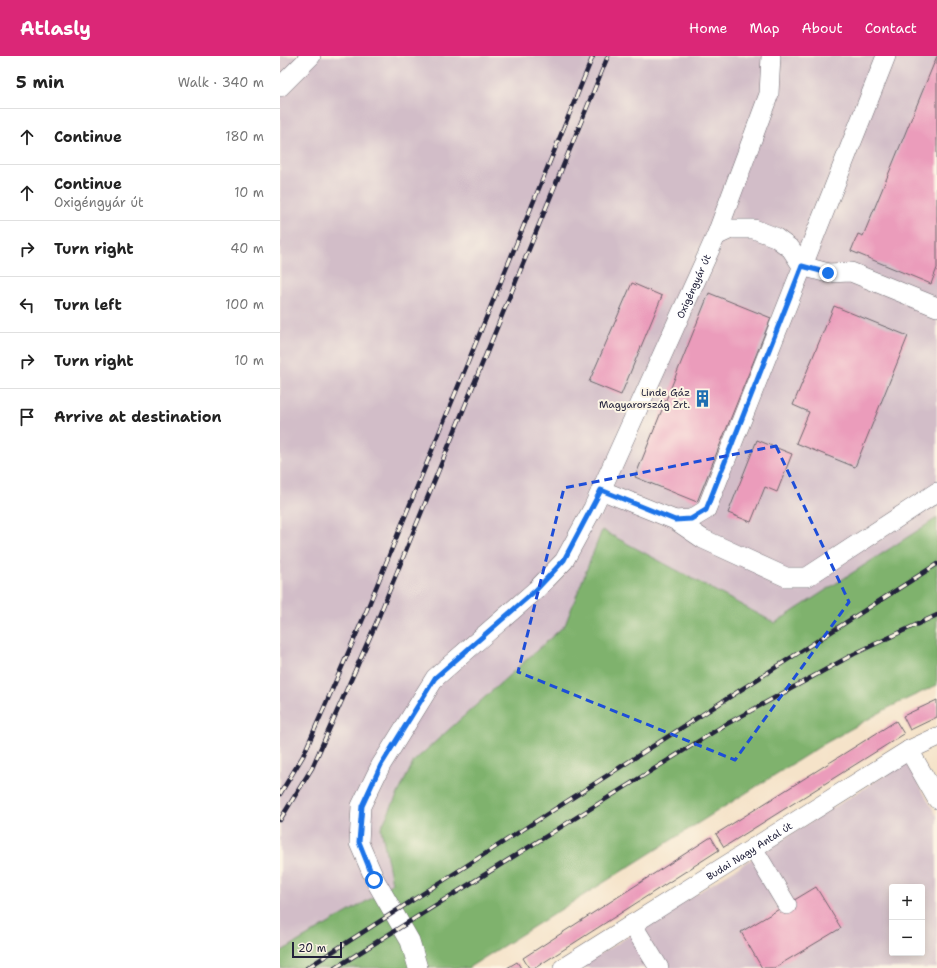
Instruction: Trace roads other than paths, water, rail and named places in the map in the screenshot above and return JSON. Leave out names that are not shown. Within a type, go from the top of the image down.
[{"type":"street","points":[[280,87],[311,56]]},
{"type":"street","name":"Oxigéngyár út","points":[[418,968],[410,940],[374,880],[359,842],[362,806],[381,765],[435,678],[536,590],[555,570],[564,560],[593,508],[716,236],[769,94],[771,56]]},
{"type":"street","points":[[675,520],[691,519],[706,510],[886,56]]},
{"type":"street","points":[[716,236],[731,229],[754,229],[775,237],[791,249],[802,266],[828,273],[851,272],[937,307]]},
{"type":"street","points":[[601,490],[675,520],[703,539],[786,577],[807,577],[937,492]]},
{"type":"street","name":"Budai Nagy Antal út","points":[[563,968],[909,750],[937,737]]},
{"type":"street","points":[[909,750],[937,799]]},
{"type":"street","points":[[753,848],[787,905]]},
{"type":"street","points":[[632,924],[659,968]]},
{"type":"railway","points":[[280,794],[303,756],[366,612],[593,56]]},
{"type":"railway","points":[[280,820],[312,768],[377,621],[608,56]]},
{"type":"railway","points":[[307,968],[937,564]]},
{"type":"railway","points":[[335,968],[723,726],[854,654],[937,615]]},
{"type":"place","name":"Linde Gáz Magyarország Zrt.","points":[[703,398]]}]
